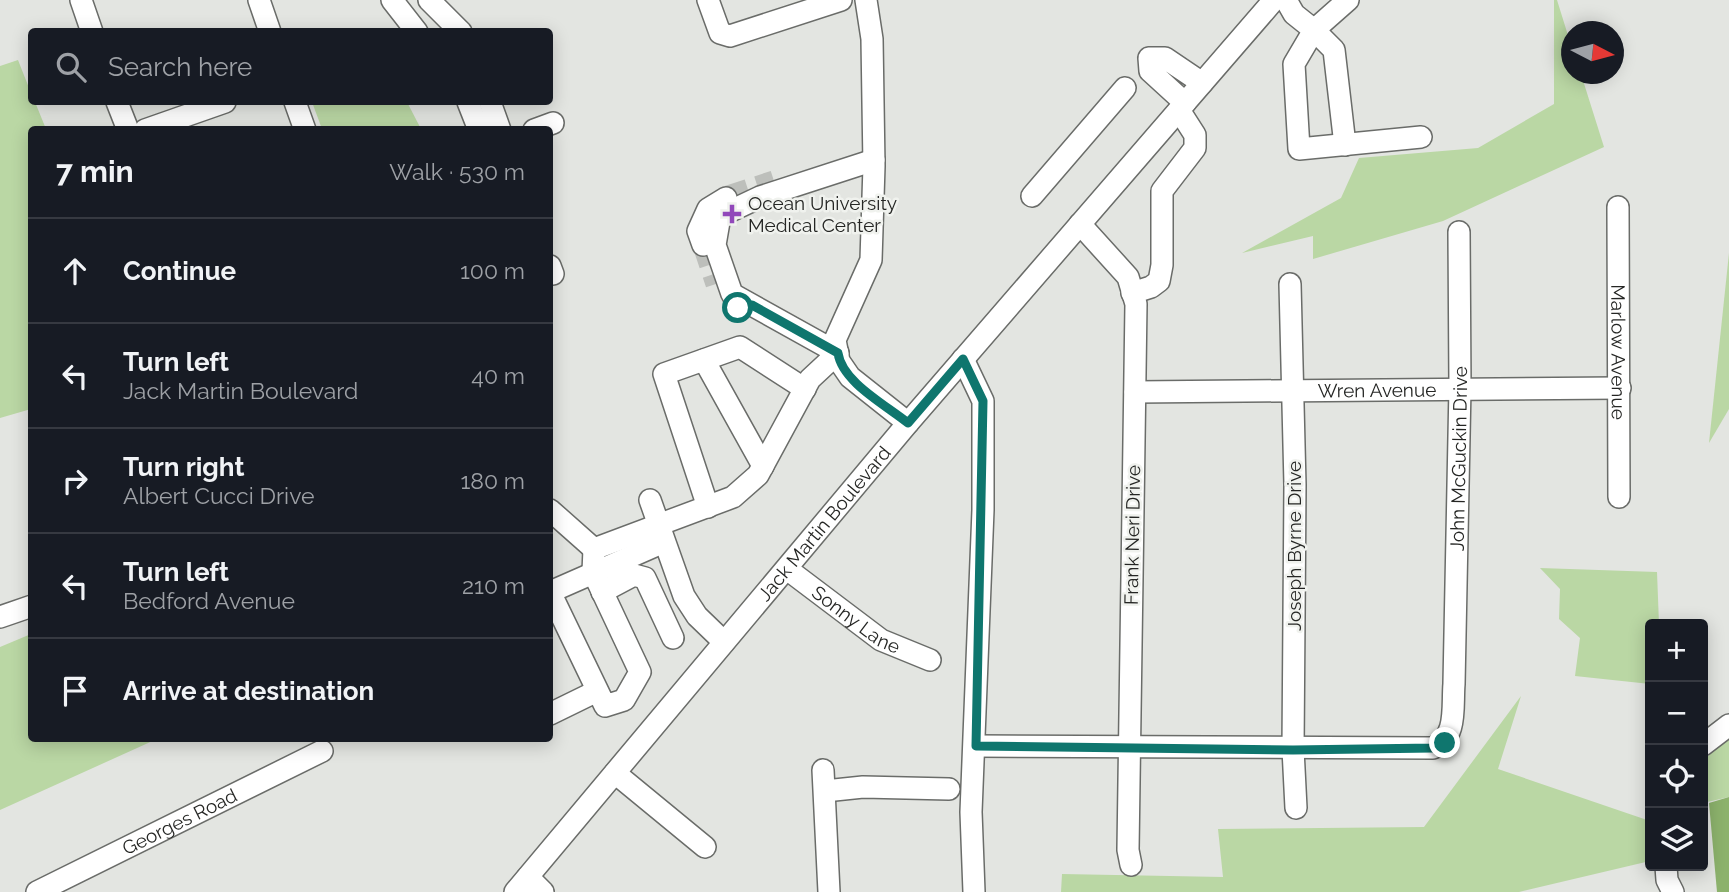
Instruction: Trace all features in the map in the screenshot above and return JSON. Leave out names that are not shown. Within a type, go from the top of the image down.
[{"type":"street","points":[[81,0],[91,28]]},
{"type":"street","points":[[259,0],[269,28]]},
{"type":"street","points":[[393,0],[414,28]]},
{"type":"street","points":[[429,0],[457,28]]},
{"type":"street","points":[[708,0],[720,33],[725,36],[830,2]]},
{"type":"street","points":[[866,0],[872,39],[872,260],[835,340],[839,361],[850,377],[908,423]]},
{"type":"street","points":[[1310,26],[1348,0]]},
{"type":"street","points":[[1284,2],[1302,2],[1308,10],[1310,26],[1294,64],[1299,149],[1421,137]]},
{"type":"street","name":"Jack Martin Boulevard","points":[[521,884],[963,359],[1202,83],[1284,2]]},
{"type":"street","points":[[1310,26],[1334,50],[1345,145]]},
{"type":"street","points":[[1132,293],[1151,287],[1159,281],[1162,265],[1162,191],[1195,148],[1195,135],[1182,106],[1150,71],[1149,58],[1165,58],[1202,83]]},
{"type":"street","points":[[1032,196],[1125,88]]},
{"type":"street","points":[[118,105],[126,126]]},
{"type":"street","points":[[156,126],[216,105]]},
{"type":"street","points":[[296,105],[304,126]]},
{"type":"street","points":[[469,105],[477,126]]},
{"type":"street","points":[[491,105],[499,126]]},
{"type":"street","points":[[838,353],[732,294],[715,245],[720,216],[760,197],[874,160]]},
{"type":"street","points":[[774,181],[818,170],[834,173]]},
{"type":"street","points":[[703,245],[698,231],[708,209],[728,196]]},
{"type":"street","name":"Marlow Avenue","points":[[1618,207],[1619,497]]},
{"type":"street","name":"Frank Neri Drive","points":[[1080,224],[1128,277],[1136,304],[1127,748],[1128,850],[1131,864]]},
{"type":"street","name":"John McGuckin Drive","points":[[976,746],[1293,750],[1433,748],[1445,743],[1451,732],[1454,684],[1460,387],[1459,232]]},
{"type":"street","points":[[716,284],[721,297],[738,308],[752,305]]},
{"type":"street","name":"Joseph Byrne Drive","points":[[1290,284],[1293,390],[1293,750],[1296,808]]},
{"type":"street","points":[[708,507],[664,374],[740,347],[805,389]]},
{"type":"street","points":[[598,582],[661,534],[708,507],[733,497],[758,475],[810,379],[838,353]]},
{"type":"street","points":[[963,359],[983,401],[976,746],[971,812],[974,892]]},
{"type":"street","points":[[704,360],[763,466]]},
{"type":"street","name":"Wren Avenue","points":[[1135,392],[1620,387]]},
{"type":"street","points":[[650,500],[684,596],[697,616],[724,642]]},
{"type":"street","points":[[553,513],[594,549],[598,582],[640,672],[624,700],[605,706],[553,598]]},
{"type":"street","points":[[594,549],[661,534]]},
{"type":"street","name":"Sonny Lane","points":[[787,569],[881,640],[930,660]]},
{"type":"street","points":[[553,591],[634,575],[645,578],[673,638]]},
{"type":"street","points":[[0,617],[28,607]]},
{"type":"street","points":[[553,713],[597,691]]},
{"type":"street","points":[[1708,741],[1729,725]]},
{"type":"street","name":"Georges Road","points":[[38,892],[322,751]]},
{"type":"street","points":[[615,773],[705,847]]},
{"type":"street","points":[[829,892],[824,781],[863,787],[949,789]]},
{"type":"street","points":[[1666,871],[1667,880],[1673,892]]},
{"type":"street","points":[[521,884],[543,892]]},
{"type":"shaded area","points":[[1554,0],[1557,0],[1564,21],[1561,21],[1561,84],[1584,84],[1604,147],[1443,221],[1313,259],[1313,236],[1242,253],[1341,198],[1359,158],[1478,148],[1554,104]]},
{"type":"shaded area","points":[[18,60],[28,85],[28,105],[36,105],[45,126],[28,126],[28,410],[0,418],[0,66]]},
{"type":"shaded area","points":[[313,105],[409,105],[419,126],[321,126]]},
{"type":"shaded area","points":[[1729,253],[1729,409],[1709,443]]},
{"type":"shaded area","points":[[1540,568],[1657,572],[1659,619],[1645,619],[1645,683],[1575,676],[1580,638],[1559,619],[1560,589]]},
{"type":"shaded area","points":[[28,635],[28,742],[150,742],[0,810],[0,647]]},
{"type":"shaded area","points":[[1521,696],[1498,769],[1645,819],[1645,862],[1519,892],[1061,892],[1062,874],[1223,877],[1218,829],[1424,827]]},
{"type":"shaded area","points":[[1729,732],[1729,797],[1708,802],[1708,756]]},
{"type":"shaded area","points":[[1729,797],[1729,892],[1717,892],[1709,803]]},
{"type":"tunnel","points":[[728,196],[774,181]]},
{"type":"tunnel","points":[[703,245],[716,284]]},
{"type":"place","name":"Ocean University Medical Center","points":[[732,214]]},
{"type":"route","points":[[738,308],[752,305],[838,353],[839,361],[850,377],[908,423],[963,359],[983,401],[983,510],[976,746],[1293,750],[1433,748],[1445,743]]}]
